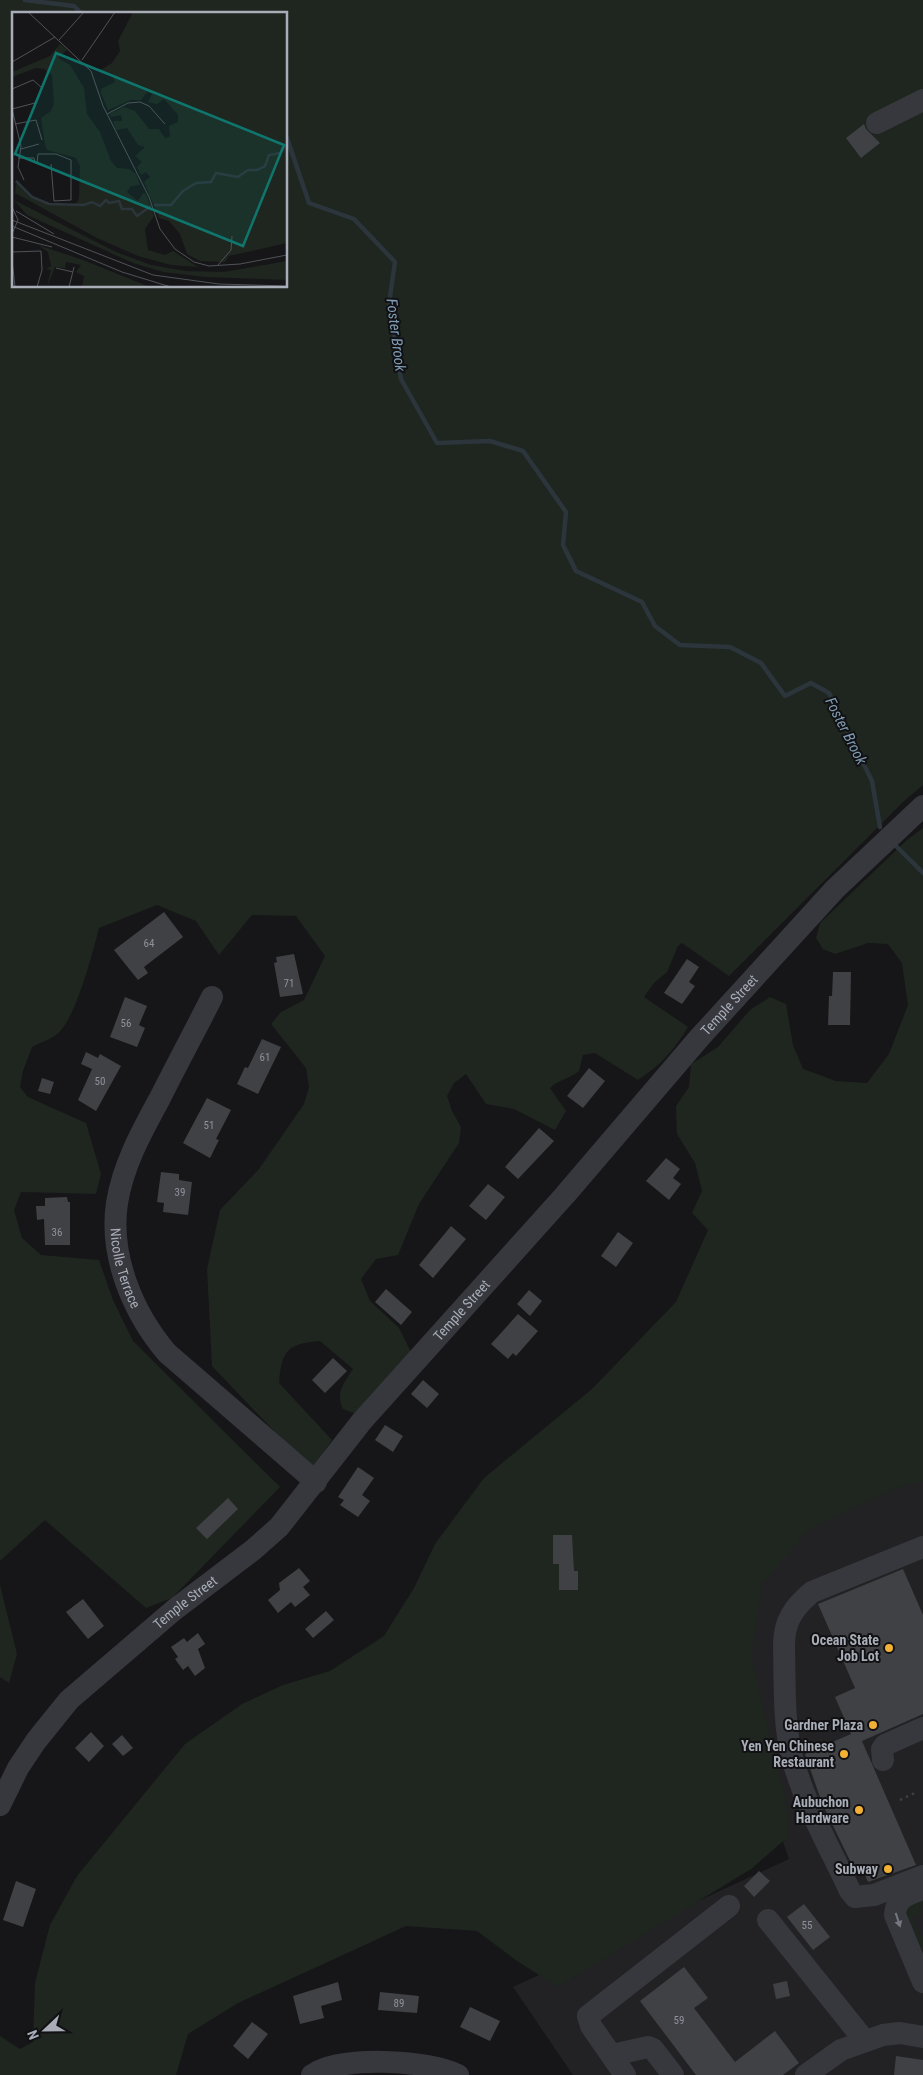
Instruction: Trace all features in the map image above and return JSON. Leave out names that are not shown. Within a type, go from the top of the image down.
[{"type":"street","points":[[877,123],[923,100]]},
{"type":"street","name":"Temple Street","points":[[0,1805],[18,1768],[36,1741],[69,1700],[174,1610],[262,1544],[316,1482],[362,1421],[559,1201],[700,1037],[835,889],[923,806]]},
{"type":"street","name":"Nicolle Terrace","points":[[212,997],[138,1139],[123,1175],[116,1221],[125,1282],[152,1335],[167,1353],[316,1482]]},
{"type":"street","points":[[923,1547],[812,1592],[799,1603],[788,1618],[784,1632],[787,1728],[800,1782],[850,1891],[855,1897],[874,1895],[923,1876]]},
{"type":"street","points":[[883,1760],[882,1749],[885,1745],[923,1728]]},
{"type":"street","points":[[923,1889],[902,1897],[896,1904],[895,1915],[923,1982]]},
{"type":"street","points":[[626,2075],[591,2026],[588,2016],[729,1906]]},
{"type":"street","points":[[768,1920],[865,2041]]},
{"type":"street","points":[[806,2075],[841,2050],[865,2041],[892,2033],[923,2037]]},
{"type":"street","points":[[612,2055],[648,2047],[653,2049],[673,2075]]},
{"type":"street","points":[[312,2075],[331,2066],[354,2062],[421,2065],[441,2068],[458,2075]]},
{"type":"path","points":[[900,1800],[917,1792]]},
{"type":"shaded area","points":[[0,0],[923,0],[923,785],[903,802],[729,976],[682,943],[678,946],[667,972],[654,983],[644,997],[688,1027],[678,1043],[666,1056],[638,1080],[595,1053],[583,1055],[579,1071],[550,1088],[566,1111],[555,1130],[514,1109],[486,1104],[466,1074],[454,1083],[447,1096],[452,1111],[461,1127],[459,1143],[419,1204],[398,1255],[376,1259],[361,1279],[370,1301],[399,1328],[415,1360],[356,1414],[343,1409],[340,1398],[342,1388],[353,1369],[320,1341],[294,1347],[289,1350],[282,1363],[279,1383],[332,1440],[311,1470],[212,1366],[207,1269],[220,1210],[259,1169],[304,1104],[309,1087],[306,1068],[271,1024],[281,1012],[304,1000],[325,956],[296,916],[252,915],[219,955],[196,921],[157,905],[99,928],[82,986],[70,1016],[56,1035],[32,1047],[23,1071],[20,1087],[28,1097],[86,1123],[101,1174],[96,1194],[21,1192],[14,1210],[22,1238],[41,1255],[99,1260],[113,1300],[133,1341],[280,1487],[172,1598],[146,1608],[45,1520],[0,1561]]},
{"type":"shaded area","points":[[923,828],[923,1481],[896,1488],[808,1530],[762,1584],[751,1657],[786,1800],[789,1836],[751,1869],[558,1987],[517,1961],[477,1931],[406,1926],[238,2003],[188,2034],[176,2075],[0,2075],[0,2036],[20,2049],[33,2042],[35,1983],[50,1925],[77,1876],[185,1744],[242,1704],[283,1685],[330,1671],[384,1636],[414,1588],[435,1544],[484,1478],[592,1389],[676,1302],[708,1230],[692,1213],[702,1191],[695,1163],[677,1134],[676,1106],[689,1087],[691,1064],[718,1047],[750,1010],[770,997],[786,1004],[793,1045],[803,1069],[836,1081],[867,1083],[889,1054],[908,1005],[902,963],[888,944],[868,943],[835,954],[823,949],[816,938],[820,923],[908,839]]},
{"type":"shaded area","points":[[923,1467],[923,2075],[573,2075],[513,1987],[789,1859],[690,1575]]},
{"type":"shaded area","points":[[0,1585],[17,1654],[9,1683],[0,1677]]},
{"type":"shaded area","points":[[923,1889],[923,1902],[919,1914],[912,1917],[920,1937],[923,1936],[923,1949],[914,1953],[898,1903]]},
{"type":"building","points":[[864,124],[866,129],[880,143],[861,158],[846,138]]},
{"type":"building","points":[[164,912],[183,937],[144,967],[148,973],[138,980],[114,950]]},
{"type":"building","points":[[294,954],[303,994],[280,997],[274,963],[277,962],[276,957]]},
{"type":"building","points":[[687,959],[699,967],[689,982],[695,986],[682,1004],[664,993]]},
{"type":"building","points":[[833,972],[851,972],[850,1025],[828,1025],[829,996],[832,996]]},
{"type":"building","points":[[125,997],[147,1006],[139,1025],[145,1028],[137,1047],[110,1037]]},
{"type":"building","points":[[262,1039],[281,1047],[258,1094],[237,1084],[245,1067],[248,1068]]},
{"type":"building","points":[[86,1052],[98,1058],[100,1054],[121,1066],[96,1111],[78,1100],[92,1069],[81,1064]]},
{"type":"building","points":[[589,1068],[605,1081],[583,1108],[567,1096]]},
{"type":"building","points":[[42,1078],[54,1082],[50,1094],[38,1091]]},
{"type":"building","points":[[207,1098],[231,1110],[216,1139],[219,1140],[210,1158],[183,1143]]},
{"type":"building","points":[[539,1128],[554,1141],[518,1179],[505,1167]]},
{"type":"building","points":[[666,1158],[680,1169],[673,1178],[681,1184],[669,1200],[646,1181]]},
{"type":"building","points":[[161,1172],[179,1174],[179,1180],[192,1182],[188,1215],[163,1212],[164,1203],[157,1202]]},
{"type":"building","points":[[488,1184],[505,1197],[486,1220],[469,1206]]},
{"type":"building","points":[[67,1197],[68,1202],[70,1202],[70,1245],[45,1245],[44,1219],[37,1220],[36,1206],[45,1206],[45,1198]]},
{"type":"building","points":[[451,1226],[466,1239],[433,1278],[419,1265]]},
{"type":"building","points":[[618,1232],[633,1243],[616,1267],[601,1256]]},
{"type":"building","points":[[386,1289],[412,1312],[401,1325],[375,1302]]},
{"type":"building","points":[[529,1290],[542,1301],[530,1316],[517,1304]]},
{"type":"building","points":[[518,1314],[538,1331],[516,1356],[513,1353],[508,1359],[491,1344]]},
{"type":"building","points":[[333,1358],[347,1371],[325,1393],[312,1380]]},
{"type":"building","points":[[423,1380],[439,1394],[427,1408],[411,1394]]},
{"type":"building","points":[[385,1425],[403,1436],[393,1452],[375,1440]]},
{"type":"building","points":[[358,1467],[374,1478],[362,1495],[370,1501],[358,1517],[340,1505],[344,1500],[338,1497]]},
{"type":"building","points":[[228,1498],[238,1509],[207,1539],[196,1528]]},
{"type":"building","points":[[553,1535],[572,1535],[574,1571],[578,1571],[578,1590],[559,1590],[559,1564],[553,1564]]},
{"type":"building","points":[[299,1568],[310,1581],[303,1587],[310,1595],[295,1607],[291,1602],[278,1613],[268,1600],[280,1590],[279,1583]]},
{"type":"building","name":"Gardner Plaza","points":[[903,1569],[923,1615],[923,1714],[862,1741],[916,1865],[868,1882],[863,1870],[856,1873],[822,1803],[805,1754],[851,1734],[835,1697],[855,1688],[818,1604]]},
{"type":"building","points":[[83,1599],[104,1626],[88,1639],[66,1612]]},
{"type":"building","points":[[326,1611],[334,1620],[313,1638],[305,1629]]},
{"type":"building","points":[[198,1633],[205,1644],[198,1649],[205,1668],[195,1676],[188,1666],[183,1670],[175,1659],[178,1657],[171,1647],[184,1638],[187,1642]]},
{"type":"building","points":[[91,1732],[104,1746],[89,1762],[75,1748]]},
{"type":"building","points":[[122,1735],[133,1748],[123,1756],[112,1744]]},
{"type":"building","points":[[759,1871],[770,1881],[754,1897],[744,1886]]},
{"type":"building","points":[[16,1881],[36,1889],[23,1927],[3,1920]]},
{"type":"building","points":[[804,1904],[830,1937],[813,1950],[787,1917]]},
{"type":"building","points":[[684,1967],[708,1998],[694,2008],[735,2062],[775,2031],[799,2063],[783,2075],[696,2075],[640,2001]]},
{"type":"building","points":[[787,1981],[790,1996],[776,1999],[773,1984]]},
{"type":"building","points":[[338,1982],[342,2000],[321,2006],[324,2018],[300,2024],[293,1996]]},
{"type":"building","points":[[380,1992],[419,1996],[417,2013],[378,2010]]},
{"type":"building","points":[[470,2007],[500,2021],[490,2041],[460,2027]]},
{"type":"building","points":[[252,2022],[268,2034],[248,2059],[233,2046]]},
{"type":"building","points":[[896,2056],[923,2060],[923,2075],[894,2075]]},
{"type":"waterway","name":"Foster Brook","points":[[25,0],[74,6],[80,12]]},
{"type":"waterway","name":"Foster Brook","points":[[288,141],[309,203],[354,219],[395,262],[389,303],[401,379],[437,443],[490,441],[523,451],[566,512],[563,545],[576,571],[642,602],[655,626],[680,645],[730,647],[761,663],[785,696],[811,683],[829,693],[872,781],[880,827]]},
{"type":"waterway","name":"Foster Brook","points":[[896,846],[923,873]]},
{"type":"place","name":"Ocean State Job Lot","points":[[889,1648]]},
{"type":"place","name":"Gardner Plaza","points":[[873,1725]]},
{"type":"place","name":"Yen Yen Chinese Restaurant","points":[[844,1754]]},
{"type":"place","name":"Aubuchon Hardware","points":[[859,1810]]},
{"type":"place","name":"Subway","points":[[888,1869]]}]
